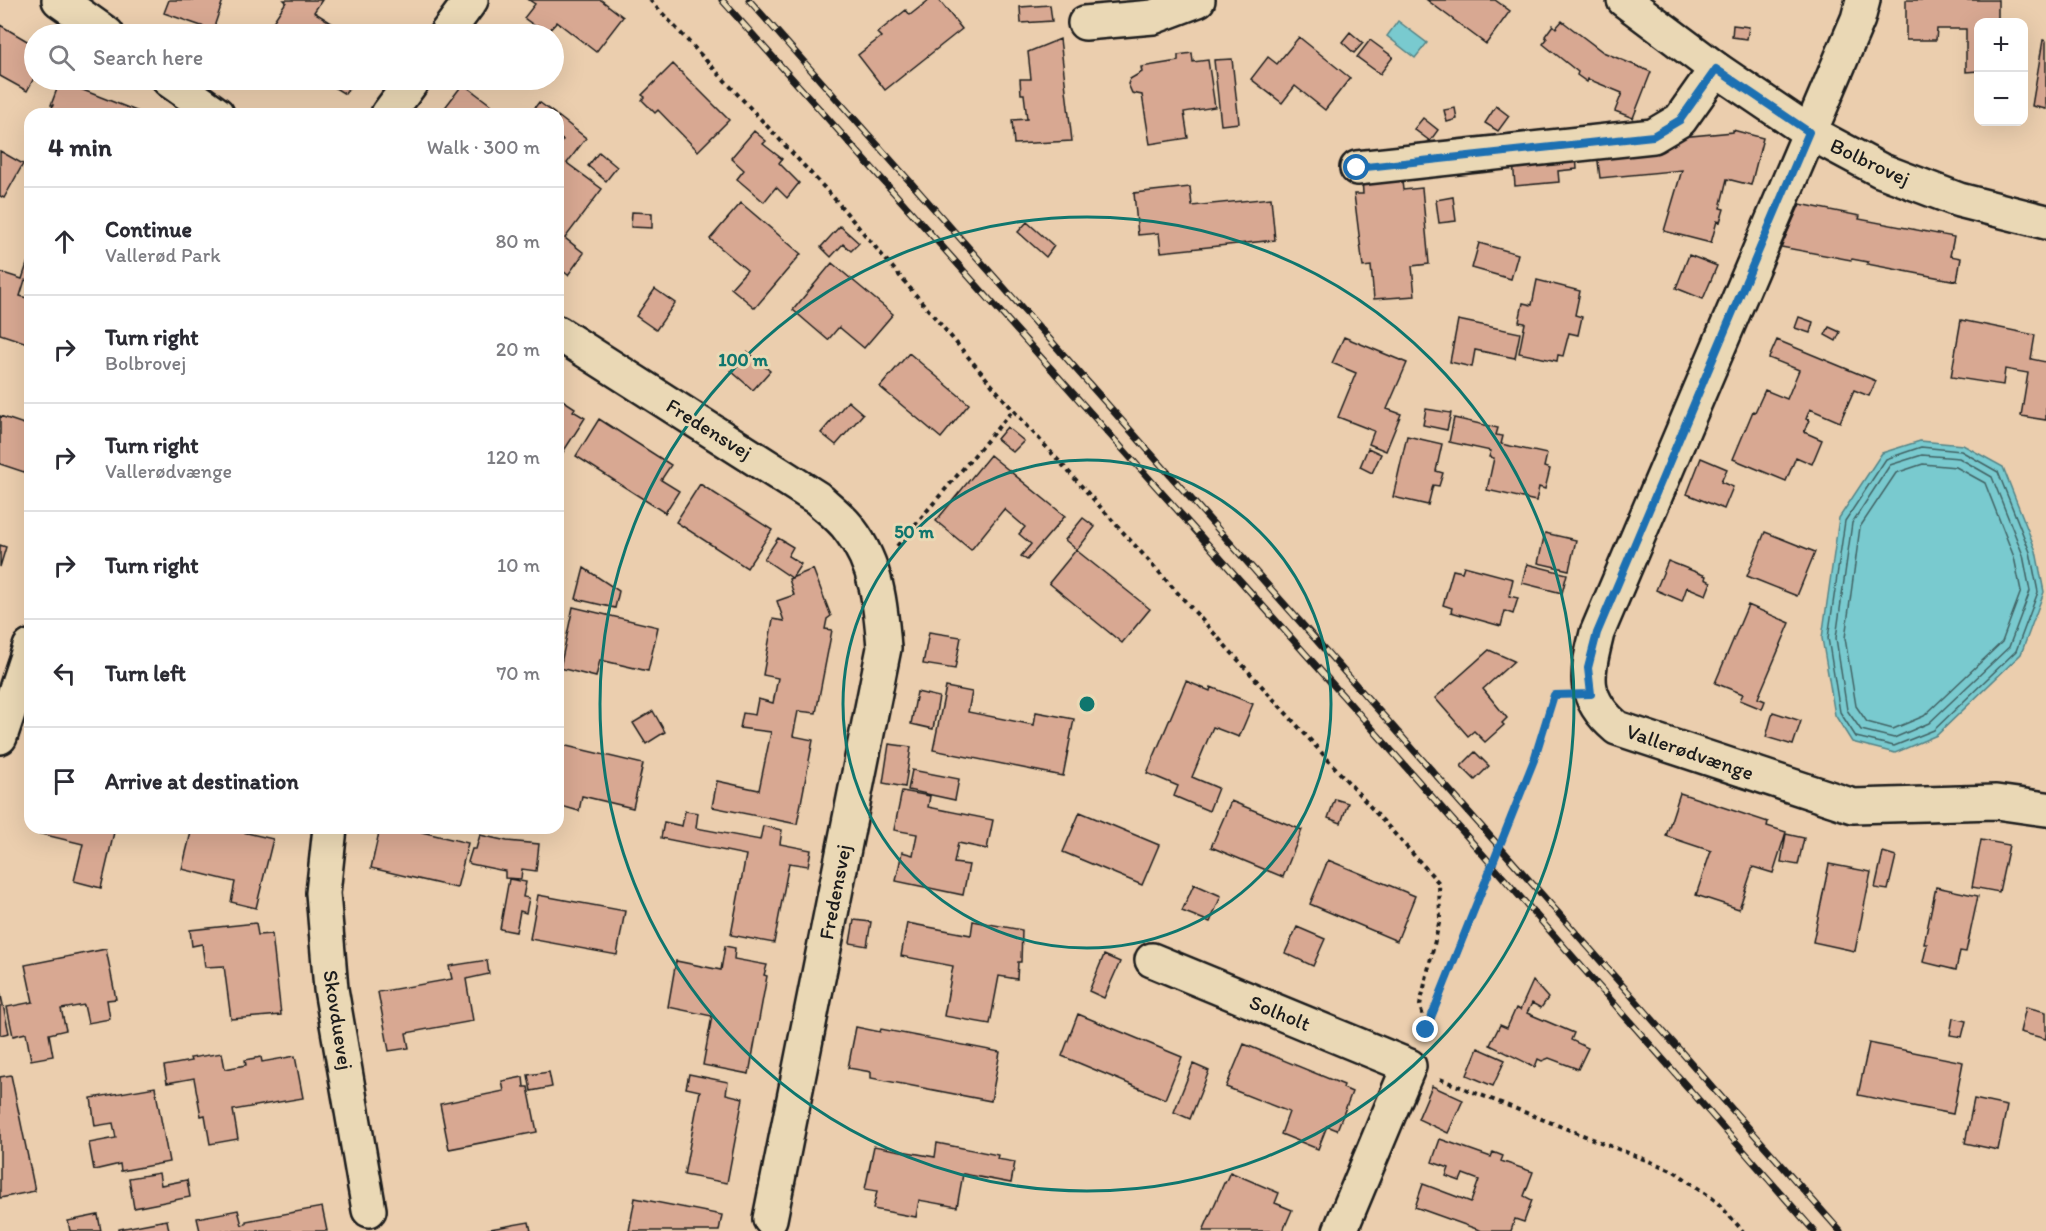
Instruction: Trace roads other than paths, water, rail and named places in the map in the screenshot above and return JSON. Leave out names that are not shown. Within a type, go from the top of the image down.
[{"type":"street","points":[[59,0],[93,24]]},
{"type":"street","points":[[453,24],[471,0]]},
{"type":"street","points":[[1085,23],[1154,17],[1198,0]]},
{"type":"street","name":"Bolbrovej","points":[[1624,0],[1716,69],[1809,132],[1880,170],[1959,200],[2046,222]]},
{"type":"street","name":"Vallerødvænge","points":[[1863,0],[1858,19],[1597,633],[1588,668],[1591,694],[1602,715],[1617,728],[1853,806],[1996,802],[2046,809]]},
{"type":"street","points":[[1357,168],[1653,136],[1680,120],[1716,69]]},
{"type":"street","points":[[182,90],[205,108]]},
{"type":"street","points":[[392,108],[406,90]]},
{"type":"street","name":"Fredensvej","points":[[564,337],[817,498],[850,529],[871,565],[881,604],[884,648],[770,1219]]},
{"type":"street","points":[[0,737],[24,665]]},
{"type":"street","name":"Skovduevej","points":[[329,834],[323,893],[331,989],[369,1210]]},
{"type":"street","name":"Solholt","points":[[1152,960],[1409,1066],[1340,1231]]},
{"type":"water","points":[[1398,21],[1427,43],[1415,58],[1387,36]]},
{"type":"water","points":[[1920,441],[1963,445],[2003,467],[2036,551],[2044,592],[2021,654],[1937,735],[1895,753],[1852,742],[1835,715],[1822,638],[1839,518],[1882,453]]},
{"type":"railway","points":[[722,0],[1361,716],[1814,1231]]},
{"type":"railway","points":[[749,0],[1840,1231]]}]
